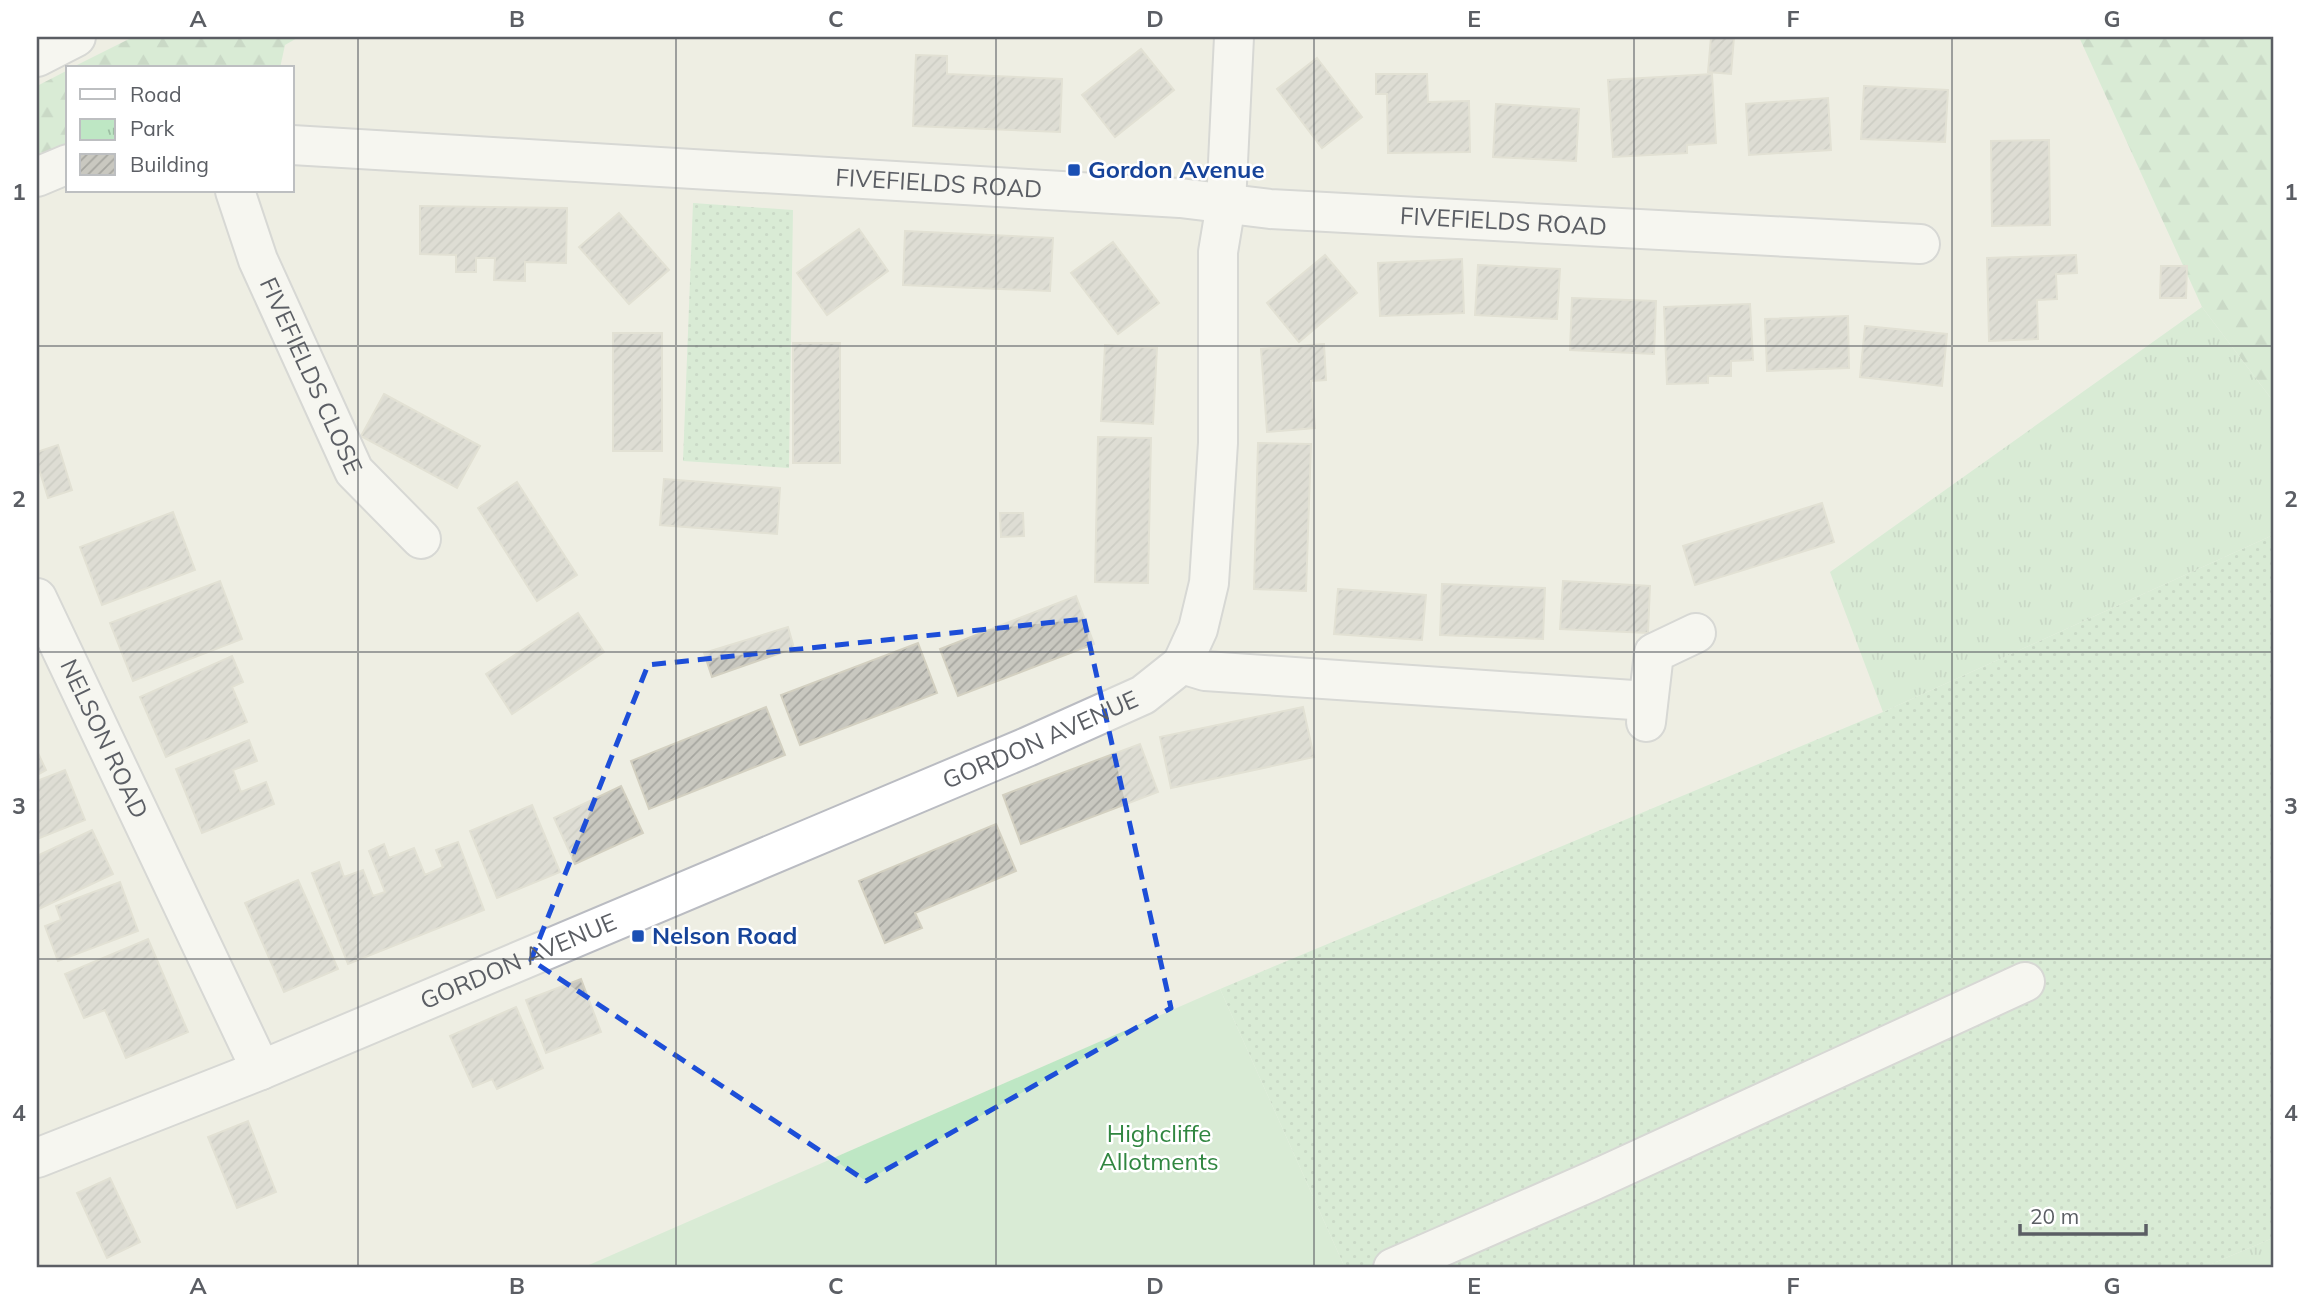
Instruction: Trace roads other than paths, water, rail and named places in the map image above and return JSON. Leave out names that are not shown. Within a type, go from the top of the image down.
[{"type":"street","points":[[37,57],[76,37]]},
{"type":"street","name":"GORDON AVENUE","points":[[37,1158],[261,1070],[1027,747],[1143,695],[1182,664],[1198,629],[1209,583],[1218,443],[1218,252],[1227,205],[1234,37]]},
{"type":"street","name":"FIVEFIELDS ROAD","points":[[294,145],[1180,198],[1227,205],[1920,244]]},
{"type":"street","points":[[37,177],[66,165]]},
{"type":"street","name":"FIVEFIELDS CLOSE","points":[[235,192],[258,260],[354,471],[421,539]]},
{"type":"street","name":"NELSON ROAD","points":[[37,598],[261,1070]]},
{"type":"street","points":[[1182,664],[1205,671],[1647,711],[1654,653],[1696,633]]},
{"type":"street","points":[[1393,1268],[1592,1181],[2025,982]]},
{"type":"place","name":"Gordon Avenue","points":[[1074,170]]},
{"type":"place","name":"Nelson Road","points":[[638,936]]},
{"type":"park label","name":"Highcliffe Allotments","points":[[1159,1148]]}]
